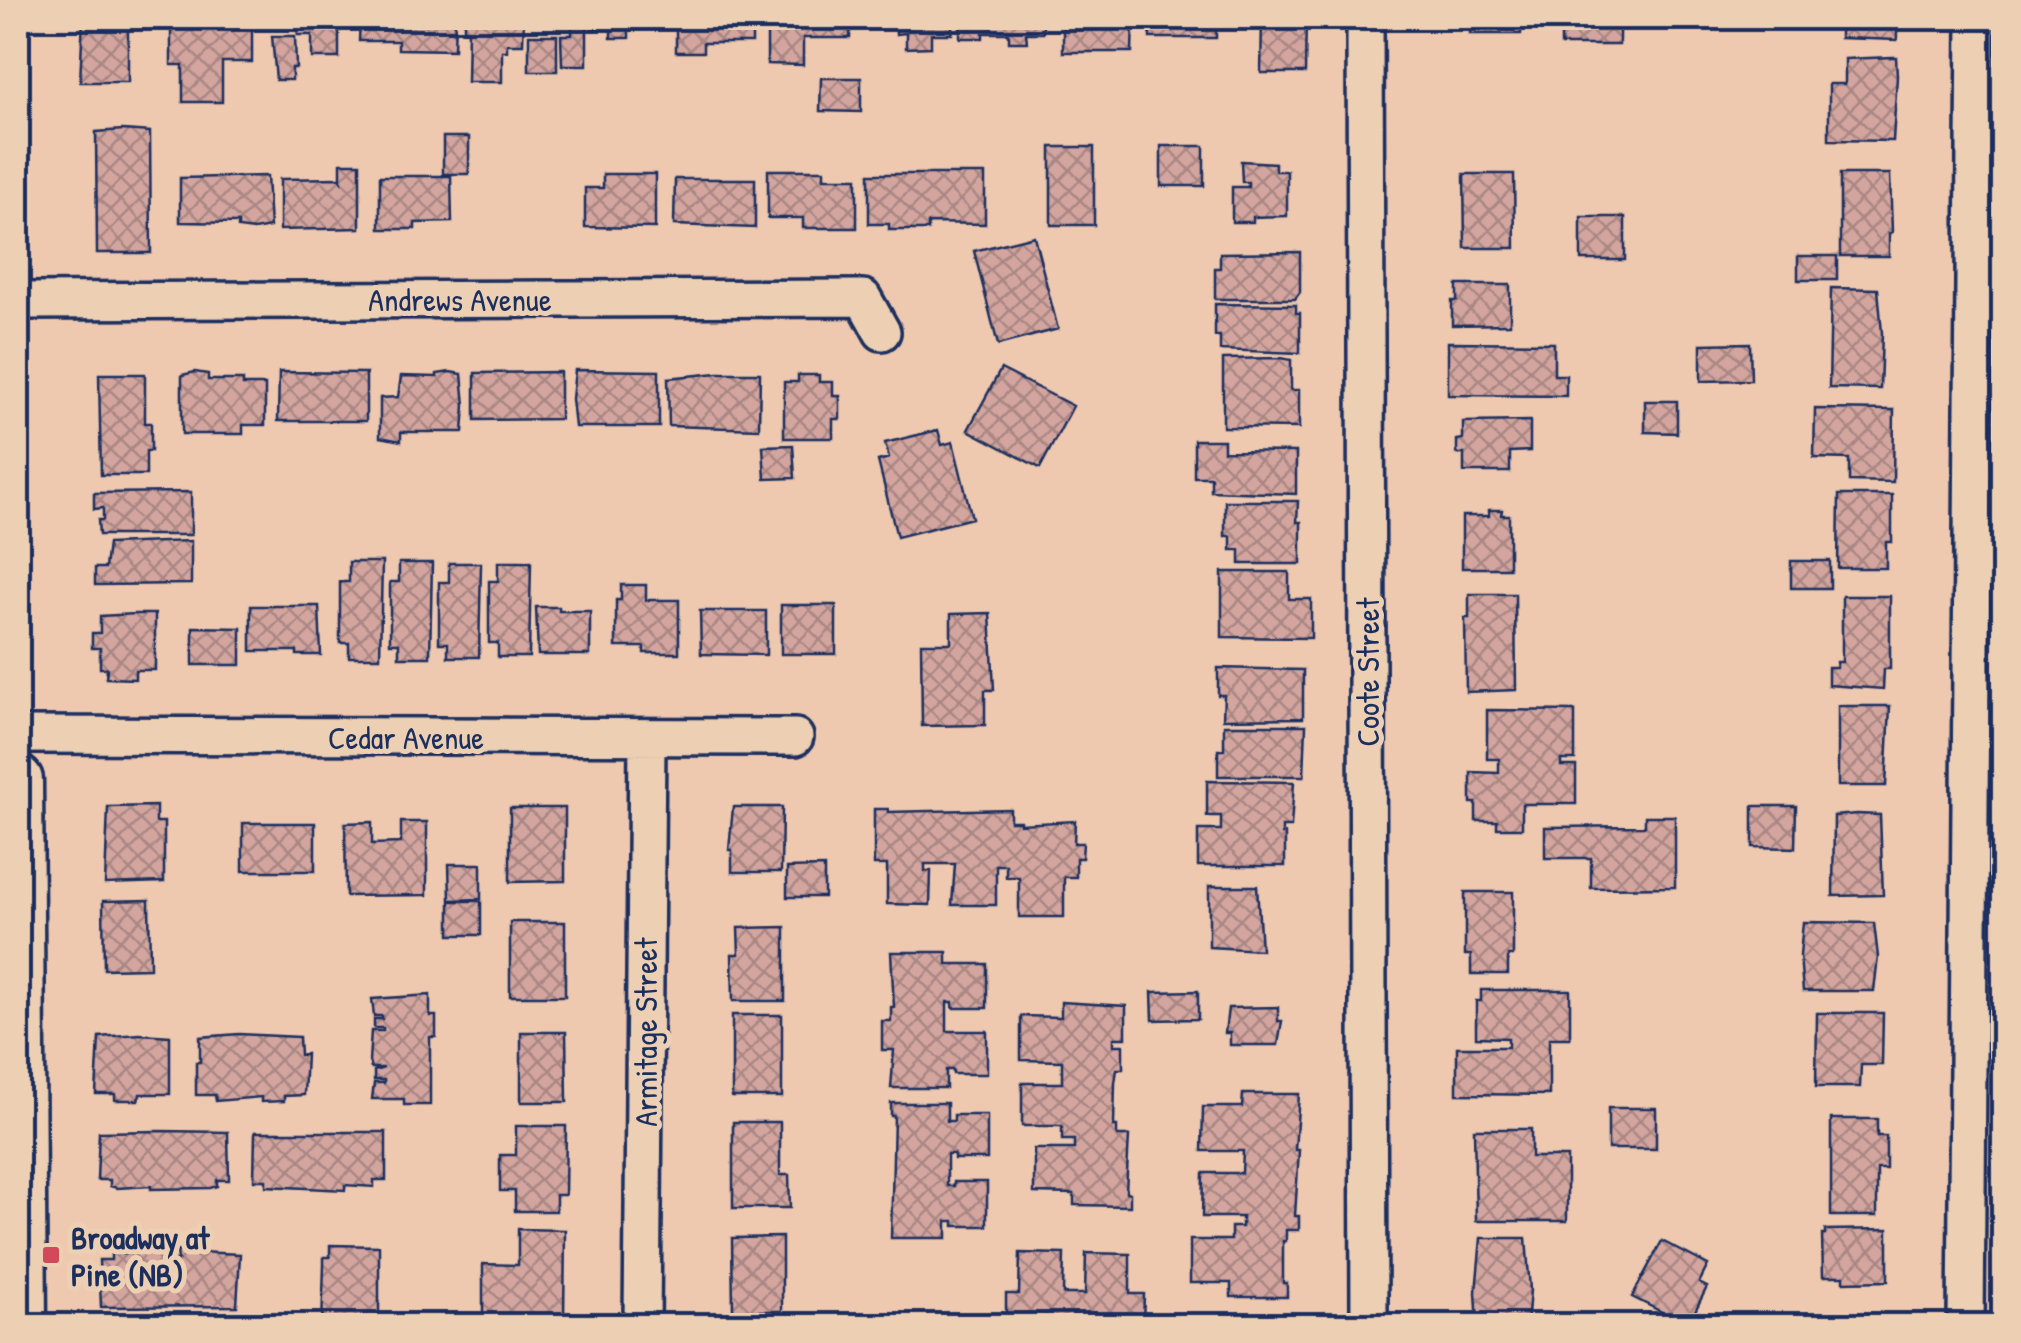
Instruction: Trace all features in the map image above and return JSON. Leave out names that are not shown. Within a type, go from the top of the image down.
[{"type":"street","name":"Coote Street","points":[[1365,18],[1369,1326]]},
{"type":"street","points":[[1966,1326],[1976,18]]},
{"type":"street","name":"Andrews Avenue","points":[[18,301],[864,298],[882,332]]},
{"type":"street","name":"Cedar Avenue","points":[[18,735],[795,737]]},
{"type":"street","name":"Armitage Street","points":[[642,1326],[647,739]]},
{"type":"street","points":[[18,780],[22,1326]]},
{"type":"building","points":[[83,18],[128,18],[128,82],[80,82]]},
{"type":"building","points":[[171,18],[252,18],[252,62],[222,62],[222,102],[183,102],[183,65],[171,65]]},
{"type":"building","points":[[295,18],[339,18],[339,58],[312,58],[312,35],[298,35]]},
{"type":"building","points":[[360,18],[455,18],[454,50],[398,49],[398,41],[359,41]]},
{"type":"building","points":[[464,18],[524,18],[523,44],[507,44],[507,51],[502,51],[502,82],[467,82],[468,30],[464,30]]},
{"type":"building","points":[[572,18],[587,18],[587,65],[562,65],[561,35],[572,35]]},
{"type":"building","points":[[592,18],[653,18],[653,25],[629,25],[629,38],[611,38],[611,28],[592,28]]},
{"type":"building","points":[[676,18],[752,18],[752,43],[703,43],[703,52],[676,52]]},
{"type":"building","points":[[767,18],[850,18],[850,38],[803,38],[803,65],[767,64]]},
{"type":"building","points":[[896,18],[952,18],[952,34],[931,34],[931,47],[906,48],[906,33],[896,34]]},
{"type":"building","points":[[960,18],[1043,18],[1043,33],[1026,33],[1027,42],[1009,42],[1009,33],[960,38]]},
{"type":"building","points":[[1063,18],[1133,18],[1132,52],[1063,52]]},
{"type":"building","points":[[1150,18],[1216,18],[1216,38],[1150,38]]},
{"type":"building","points":[[1262,18],[1306,18],[1305,73],[1261,73]]},
{"type":"building","points":[[1470,18],[1521,18],[1521,34],[1470,34]]},
{"type":"building","points":[[1561,18],[1619,18],[1619,45],[1561,45]]},
{"type":"building","points":[[1840,18],[1897,18],[1897,40],[1840,38]]},
{"type":"building","points":[[529,35],[557,35],[557,71],[529,71]]},
{"type":"building","points":[[272,36],[295,36],[296,68],[292,68],[292,80],[276,80]]},
{"type":"building","points":[[1896,57],[1893,141],[1829,140],[1829,84],[1845,84],[1845,59]]},
{"type":"building","points":[[821,78],[861,78],[861,112],[820,111]]},
{"type":"building","points":[[96,132],[150,132],[151,253],[97,253]]},
{"type":"building","points":[[443,137],[469,137],[469,174],[443,174]]},
{"type":"building","points":[[1161,146],[1204,146],[1204,186],[1161,186]]},
{"type":"building","points":[[1051,147],[1094,147],[1094,225],[1051,225]]},
{"type":"building","points":[[1241,161],[1275,163],[1275,171],[1287,171],[1287,216],[1232,222],[1232,187],[1248,187],[1248,182],[1242,182]]},
{"type":"building","points":[[341,163],[360,163],[360,228],[280,230],[280,179],[341,181]]},
{"type":"building","points":[[768,170],[824,170],[824,178],[857,178],[857,228],[803,228],[803,218],[768,218]]},
{"type":"building","points":[[603,174],[655,174],[655,228],[585,227],[585,188],[603,188]]},
{"type":"building","points":[[869,174],[985,174],[985,224],[928,223],[928,230],[889,230],[889,224],[869,224]]},
{"type":"building","points":[[1464,174],[1514,174],[1515,248],[1465,248]]},
{"type":"building","points":[[1840,174],[1890,174],[1889,256],[1840,256]]},
{"type":"building","points":[[267,176],[270,227],[254,230],[238,228],[238,223],[180,222],[180,178]]},
{"type":"building","points":[[380,176],[451,176],[452,222],[415,223],[415,229],[380,229]]},
{"type":"building","points":[[675,179],[755,179],[755,228],[674,225]]},
{"type":"building","points":[[1581,217],[1625,217],[1625,260],[1581,260]]},
{"type":"building","points":[[1034,236],[1058,329],[998,345],[974,251]]},
{"type":"building","points":[[1300,252],[1300,292],[1295,299],[1215,299],[1215,268],[1220,268],[1220,253]]},
{"type":"building","points":[[1798,256],[1837,256],[1837,280],[1798,280]]},
{"type":"building","points":[[1457,285],[1510,285],[1510,324],[1452,325]]},
{"type":"building","points":[[1831,288],[1878,289],[1882,333],[1880,389],[1829,388]]},
{"type":"building","points":[[1215,304],[1296,305],[1296,313],[1300,313],[1300,353],[1220,350],[1220,336],[1215,336]]},
{"type":"building","points":[[1448,342],[1554,343],[1554,375],[1566,375],[1566,396],[1448,395]]},
{"type":"building","points":[[1750,343],[1751,380],[1701,381],[1701,344]]},
{"type":"building","points":[[1223,359],[1291,360],[1291,390],[1299,390],[1299,428],[1223,427]]},
{"type":"building","points":[[1001,369],[1073,406],[1040,468],[968,430]]},
{"type":"building","points":[[575,370],[659,371],[659,427],[575,427]]},
{"type":"building","points":[[279,372],[366,373],[366,421],[278,421]]},
{"type":"building","points":[[450,372],[462,374],[463,432],[401,432],[401,441],[380,437],[380,398],[398,397],[401,376],[437,377]]},
{"type":"building","points":[[560,372],[560,419],[475,420],[475,373]]},
{"type":"building","points":[[760,373],[759,429],[669,426],[668,378]]},
{"type":"building","points":[[99,374],[145,374],[145,423],[151,423],[146,475],[101,475]]},
{"type":"building","points":[[208,374],[208,380],[243,380],[243,385],[265,385],[265,425],[243,425],[243,434],[182,434],[182,375]]},
{"type":"building","points":[[798,375],[819,375],[819,382],[833,382],[833,396],[840,396],[840,419],[833,419],[833,438],[784,438],[784,382],[798,382]]},
{"type":"building","points":[[1645,401],[1677,401],[1677,433],[1645,432]]},
{"type":"building","points":[[1815,409],[1894,410],[1893,482],[1849,481],[1849,459],[1814,458]]},
{"type":"building","points":[[1530,421],[1530,451],[1510,452],[1510,472],[1464,472],[1464,454],[1457,454],[1457,440],[1463,439],[1463,422]]},
{"type":"building","points":[[938,430],[942,445],[953,442],[972,518],[897,537],[878,461],[889,458],[885,443]]},
{"type":"building","points":[[1194,440],[1224,440],[1224,451],[1296,452],[1296,494],[1211,491],[1211,477],[1194,477]]},
{"type":"building","points":[[793,445],[795,478],[765,479],[763,446]]},
{"type":"building","points":[[191,492],[191,535],[99,535],[98,520],[103,520],[103,508],[94,509],[94,493]]},
{"type":"building","points":[[1839,495],[1892,495],[1892,542],[1886,542],[1886,568],[1838,568]]},
{"type":"building","points":[[1225,501],[1298,501],[1301,564],[1240,564],[1240,550],[1231,550],[1231,536],[1225,536]]},
{"type":"building","points":[[1489,510],[1502,510],[1501,515],[1509,515],[1509,568],[1462,568],[1462,516],[1489,516]]},
{"type":"building","points":[[191,541],[191,584],[95,585],[95,568],[105,568],[108,544]]},
{"type":"building","points":[[1791,561],[1830,561],[1830,588],[1791,588]]},
{"type":"building","points":[[349,562],[382,562],[380,657],[349,657],[349,643],[340,643],[340,582],[349,582]]},
{"type":"building","points":[[498,562],[531,562],[529,657],[498,657],[498,643],[489,643],[489,581],[498,581]]},
{"type":"building","points":[[399,563],[432,563],[430,657],[399,657],[399,643],[390,643],[390,582],[399,582]]},
{"type":"building","points":[[449,563],[481,563],[479,657],[448,657],[448,643],[439,643],[439,582],[449,582]]},
{"type":"building","points":[[1222,572],[1289,572],[1289,599],[1311,599],[1311,638],[1222,637]]},
{"type":"building","points":[[621,585],[646,585],[646,600],[679,600],[679,653],[644,653],[644,647],[616,647],[616,600],[621,600]]},
{"type":"building","points":[[1469,594],[1515,594],[1516,690],[1466,692],[1465,618],[1469,618]]},
{"type":"building","points":[[1842,596],[1890,596],[1890,669],[1884,669],[1883,689],[1828,685],[1828,667],[1837,667],[1837,662],[1842,662]]},
{"type":"building","points":[[781,605],[836,605],[836,654],[781,654]]},
{"type":"building","points":[[251,606],[319,606],[321,655],[251,651]]},
{"type":"building","points":[[536,607],[590,611],[590,655],[538,655]]},
{"type":"building","points":[[700,611],[766,611],[766,655],[701,654]]},
{"type":"building","points":[[990,613],[994,690],[985,690],[985,725],[922,726],[921,643],[951,643],[951,614]]},
{"type":"building","points":[[155,614],[155,670],[135,670],[135,679],[106,678],[107,668],[100,668],[100,648],[92,648],[92,633],[100,633],[100,616]]},
{"type":"building","points":[[193,627],[241,628],[241,665],[193,665]]},
{"type":"building","points":[[1218,668],[1303,670],[1303,718],[1223,719],[1224,695],[1218,695]]},
{"type":"building","points":[[1838,706],[1890,706],[1886,786],[1838,786]]},
{"type":"building","points":[[1487,710],[1575,711],[1575,760],[1561,760],[1561,766],[1576,766],[1576,804],[1522,804],[1522,828],[1497,828],[1497,821],[1476,821],[1476,803],[1471,803],[1471,772],[1499,773],[1499,759],[1487,759]]},
{"type":"building","points":[[1224,725],[1306,725],[1304,776],[1218,776],[1218,750],[1224,750]]},
{"type":"building","points":[[1207,781],[1294,782],[1291,827],[1282,827],[1285,866],[1198,866],[1198,830],[1221,830],[1221,816],[1207,816]]},
{"type":"building","points":[[156,806],[156,822],[164,822],[164,882],[105,884],[108,807]]},
{"type":"building","points":[[1753,806],[1796,806],[1795,848],[1753,847]]},
{"type":"building","points":[[733,807],[782,807],[781,872],[732,872],[729,850]]},
{"type":"building","points":[[510,808],[565,808],[565,881],[510,882]]},
{"type":"building","points":[[874,809],[1010,809],[1010,821],[1020,824],[1075,821],[1074,843],[1083,843],[1082,858],[1076,858],[1076,877],[1064,877],[1064,917],[1019,917],[1019,877],[1006,877],[1006,865],[996,865],[996,905],[952,905],[955,864],[925,864],[925,871],[931,871],[930,905],[887,904],[887,865],[874,865]]},
{"type":"building","points":[[1880,815],[1883,895],[1833,896],[1834,816]]},
{"type":"building","points":[[1645,816],[1675,816],[1675,887],[1591,888],[1591,858],[1545,858],[1545,827],[1645,826]]},
{"type":"building","points":[[372,822],[372,844],[401,843],[401,822],[427,822],[427,895],[346,896],[345,823]]},
{"type":"building","points":[[243,823],[315,823],[315,871],[243,871]]},
{"type":"building","points":[[449,864],[481,864],[481,899],[450,900]]},
{"type":"building","points":[[824,867],[824,897],[787,897],[787,868]]},
{"type":"building","points":[[1209,886],[1257,886],[1261,950],[1209,947]]},
{"type":"building","points":[[1465,892],[1513,892],[1513,956],[1508,956],[1508,974],[1471,974],[1471,955],[1465,955]]},
{"type":"building","points":[[149,900],[150,968],[104,969],[103,901]]},
{"type":"building","points":[[450,901],[481,901],[481,935],[450,935]]},
{"type":"building","points":[[510,922],[565,922],[565,996],[510,996]]},
{"type":"building","points":[[1803,922],[1874,923],[1878,957],[1874,991],[1803,991]]},
{"type":"building","points":[[785,927],[785,1001],[733,1001],[732,954],[739,954],[738,928]]},
{"type":"building","points":[[891,952],[947,952],[947,964],[987,964],[987,1008],[953,1008],[953,1002],[947,1002],[947,1031],[987,1031],[987,1074],[953,1074],[953,1070],[946,1070],[946,1088],[891,1088],[894,1050],[882,1050],[882,1021],[891,1021],[894,1007]]},
{"type":"building","points":[[1481,990],[1570,990],[1570,1038],[1549,1038],[1549,1095],[1457,1094],[1457,1047],[1508,1047],[1508,1038],[1476,1037],[1476,1001],[1481,1001]]},
{"type":"building","points":[[1198,991],[1198,1019],[1153,1020],[1152,992]]},
{"type":"building","points":[[430,995],[436,1037],[430,1037],[430,1105],[404,1105],[404,1099],[372,1099],[374,1083],[384,1083],[374,1080],[374,1071],[384,1068],[371,1068],[369,1061],[371,1031],[383,1031],[374,1028],[374,1019],[382,1016],[374,1016],[372,999]]},
{"type":"building","points":[[1061,1002],[1126,1006],[1126,1038],[1114,1038],[1114,1045],[1123,1045],[1123,1069],[1117,1069],[1114,1126],[1117,1136],[1129,1136],[1126,1192],[1130,1193],[1130,1206],[1074,1205],[1074,1194],[1034,1193],[1034,1149],[1074,1149],[1074,1140],[1062,1140],[1062,1126],[1022,1126],[1022,1083],[1062,1083],[1062,1061],[1021,1060],[1021,1016],[1061,1017]]},
{"type":"building","points":[[1278,1007],[1278,1021],[1282,1021],[1278,1045],[1230,1045],[1230,1033],[1225,1033],[1228,1008]]},
{"type":"building","points":[[1817,1013],[1883,1013],[1882,1065],[1861,1065],[1860,1087],[1816,1087]]},
{"type":"building","points":[[732,1015],[782,1015],[782,1097],[732,1097]]},
{"type":"building","points":[[521,1032],[566,1032],[567,1102],[521,1102]]},
{"type":"building","points":[[170,1036],[170,1094],[140,1094],[138,1100],[115,1100],[115,1094],[96,1094],[99,1037]]},
{"type":"building","points":[[200,1037],[299,1037],[300,1055],[306,1054],[304,1095],[261,1102],[261,1097],[216,1101],[215,1095],[196,1095]]},
{"type":"building","points":[[1243,1094],[1299,1094],[1295,1216],[1299,1216],[1299,1230],[1286,1230],[1283,1241],[1287,1297],[1231,1297],[1231,1283],[1190,1283],[1190,1240],[1231,1240],[1231,1227],[1242,1227],[1242,1217],[1202,1217],[1203,1173],[1242,1173],[1243,1151],[1202,1151],[1203,1107],[1242,1107]]},
{"type":"building","points":[[891,1103],[947,1103],[947,1121],[954,1121],[954,1115],[987,1115],[987,1159],[954,1159],[954,1154],[947,1154],[947,1186],[954,1186],[954,1182],[987,1182],[987,1226],[954,1226],[954,1221],[947,1221],[947,1238],[891,1238]]},
{"type":"building","points":[[1608,1108],[1656,1108],[1656,1149],[1608,1149]]},
{"type":"building","points":[[1831,1119],[1877,1119],[1877,1136],[1886,1136],[1886,1169],[1877,1169],[1877,1216],[1831,1216]]},
{"type":"building","points":[[733,1122],[780,1122],[780,1175],[789,1175],[790,1208],[733,1208]]},
{"type":"building","points":[[516,1126],[566,1126],[565,1195],[556,1195],[556,1211],[515,1211],[515,1191],[500,1191],[500,1155],[516,1155]]},
{"type":"building","points":[[1474,1129],[1531,1129],[1531,1157],[1567,1157],[1567,1221],[1476,1221]]},
{"type":"building","points":[[99,1132],[228,1132],[229,1180],[217,1180],[217,1186],[210,1188],[151,1189],[117,1188],[110,1186],[110,1180],[97,1180]]},
{"type":"building","points":[[255,1132],[386,1132],[386,1180],[374,1180],[374,1187],[345,1185],[345,1190],[266,1186],[266,1180],[254,1180]]},
{"type":"building","points":[[518,1229],[565,1230],[564,1318],[483,1317],[483,1264],[518,1265]]},
{"type":"building","points":[[1888,1229],[1888,1281],[1844,1282],[1844,1276],[1823,1276],[1825,1230]]},
{"type":"building","points":[[782,1237],[782,1311],[733,1311],[732,1238]]},
{"type":"building","points":[[1481,1238],[1526,1238],[1530,1290],[1527,1326],[1478,1326],[1476,1292]]},
{"type":"building","points":[[1662,1241],[1708,1265],[1699,1283],[1707,1287],[1688,1325],[1632,1297]]},
{"type":"building","points":[[330,1245],[379,1246],[379,1326],[322,1326],[324,1257],[330,1257]]},
{"type":"building","points":[[131,1250],[161,1250],[161,1260],[178,1260],[177,1251],[240,1254],[237,1306],[101,1307],[99,1260],[111,1260],[111,1254],[131,1254]]},
{"type":"building","points":[[1020,1253],[1064,1254],[1063,1294],[1085,1294],[1086,1253],[1130,1254],[1130,1294],[1144,1294],[1143,1326],[1006,1326],[1006,1294],[1019,1294]]},
{"type":"place","name":"Broadway at Pine (NB)","points":[[51,1255]]}]
